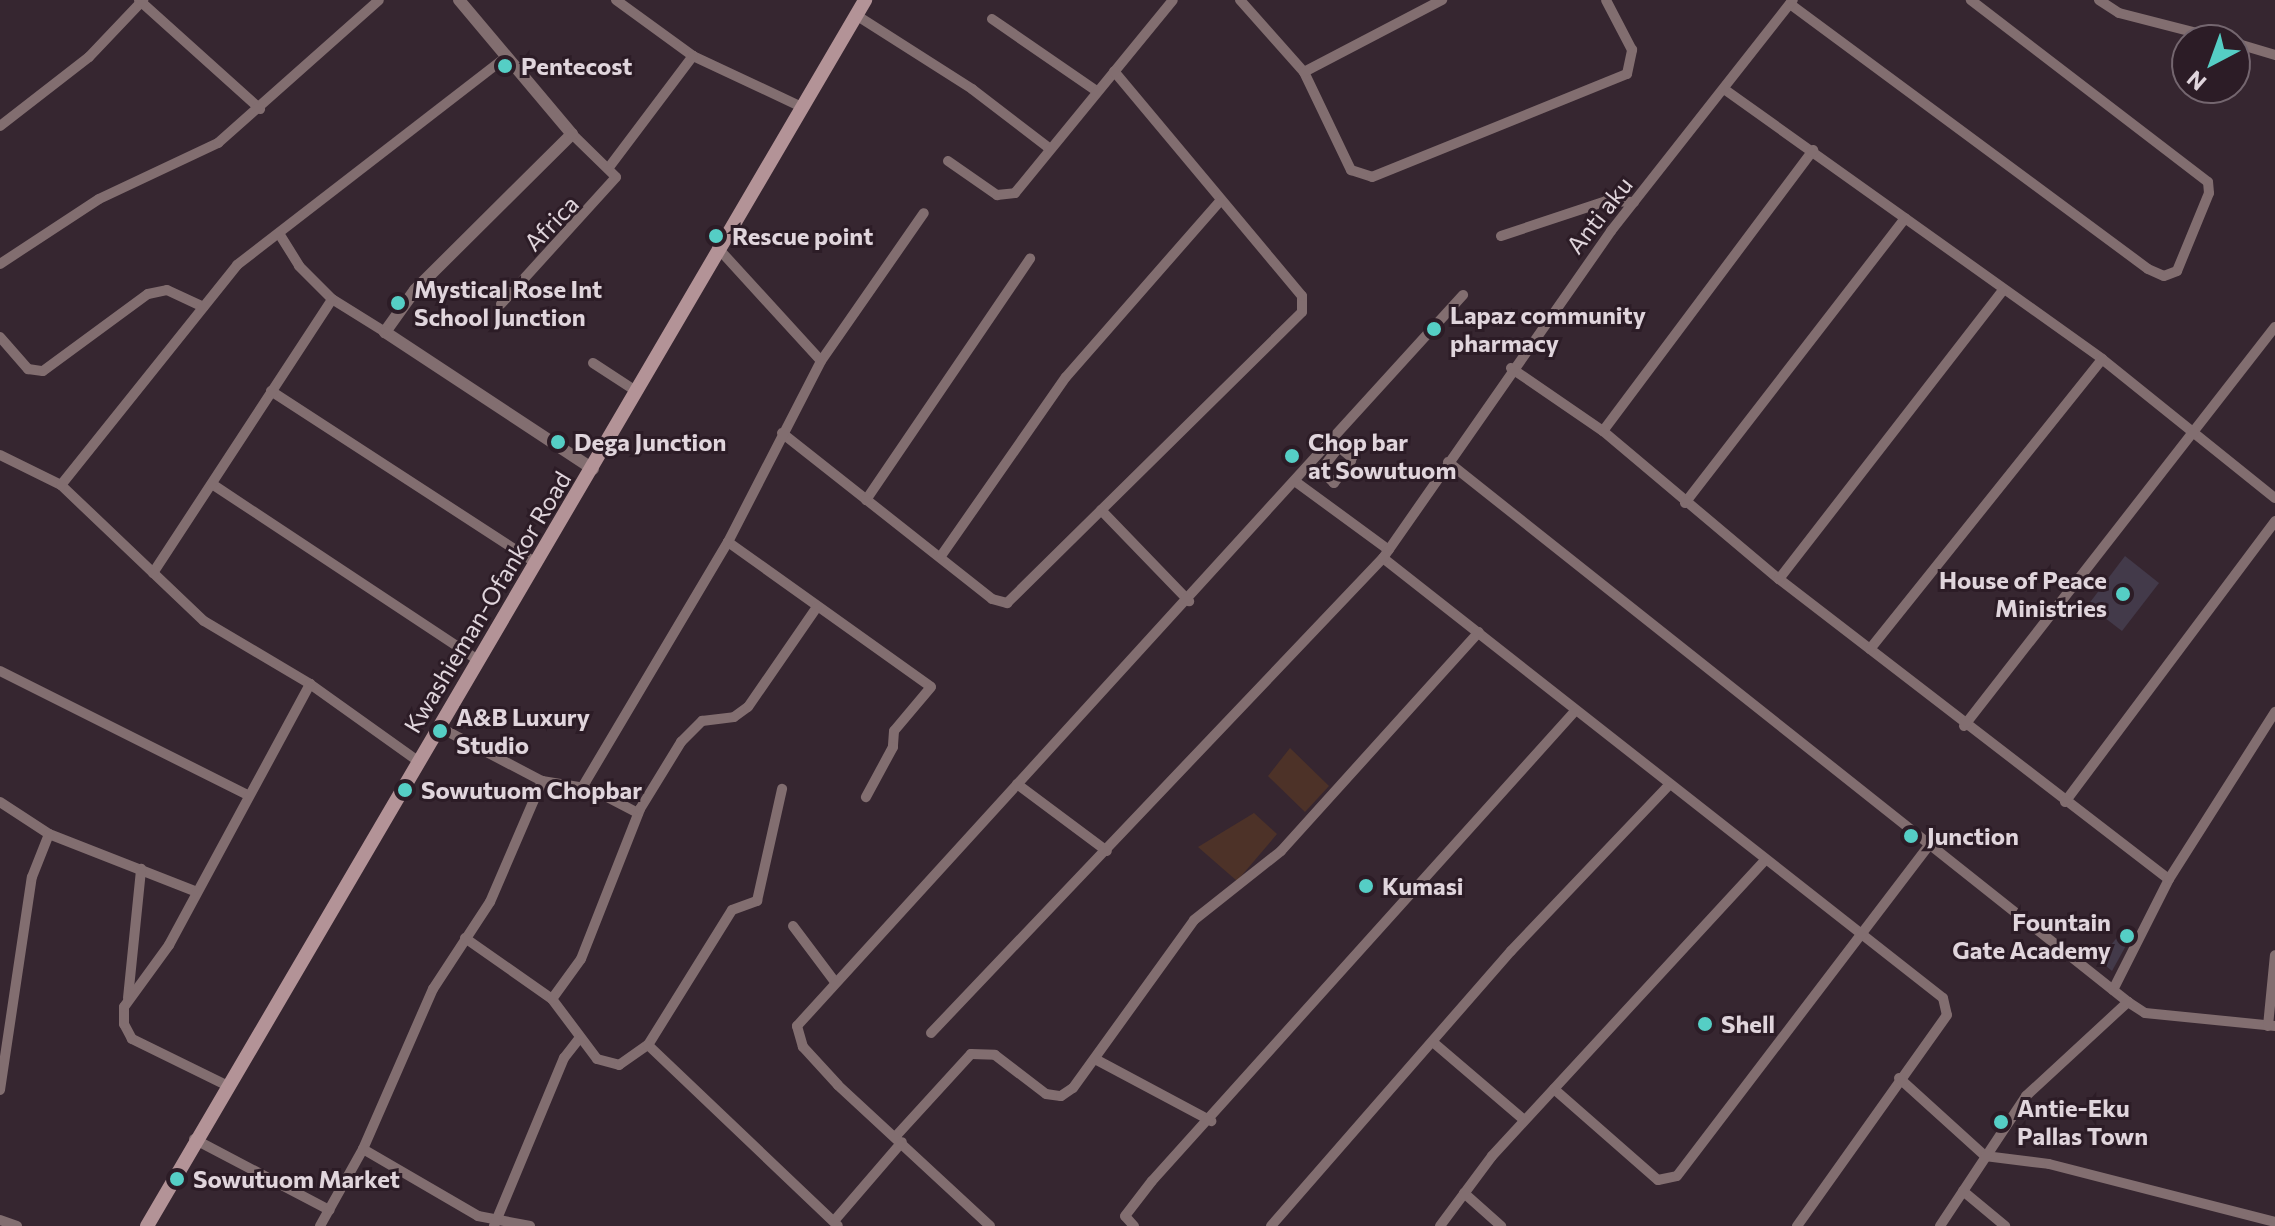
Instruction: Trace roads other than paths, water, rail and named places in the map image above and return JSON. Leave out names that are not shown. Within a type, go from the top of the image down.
[{"type":"main road","name":"Kwashieman-Ofankor Road","points":[[147,1226],[194,1139],[593,469],[717,247],[865,0]]},
{"type":"street","points":[[0,264],[99,199],[200,155],[260,109],[379,0]]},
{"type":"street","points":[[459,0],[504,59],[572,134],[610,166],[693,56]]},
{"type":"street","points":[[616,0],[693,56],[802,107]]},
{"type":"street","points":[[948,161],[1006,196],[1015,193],[1095,90],[1173,0]]},
{"type":"street","points":[[1240,0],[1304,72],[1351,170],[1372,177],[1627,74],[1632,50],[1606,0]]},
{"type":"street","points":[[1304,72],[1442,0]]},
{"type":"street","points":[[1792,2],[2148,269],[2164,276],[2177,271],[2209,193],[2208,182],[1971,0]]},
{"type":"street","points":[[2099,0],[2119,13],[2171,26]]},
{"type":"street","points":[[0,126],[89,57],[141,1],[260,109]]},
{"type":"street","name":"Anti aku","points":[[931,1033],[1386,554],[1511,368],[1634,202],[1792,2]]},
{"type":"street","points":[[856,15],[972,89],[1049,148]]},
{"type":"street","points":[[992,19],[1095,90]]},
{"type":"street","points":[[2251,48],[2275,55]]},
{"type":"street","points":[[61,485],[237,265],[280,235],[504,59]]},
{"type":"street","points":[[782,433],[992,599],[1007,603],[1304,308],[1302,296],[1219,202],[1114,71]]},
{"type":"street","points":[[1724,89],[1813,150],[2002,292],[2102,359],[2275,498]]},
{"type":"street","points":[[385,332],[415,290],[572,134]]},
{"type":"street","points":[[1603,431],[1813,150]]},
{"type":"street","name":"Africa","points":[[501,304],[611,189],[616,177],[610,166]]},
{"type":"street","points":[[1501,236],[1606,201],[1634,202]]},
{"type":"street","points":[[941,556],[1066,377],[1219,202]]},
{"type":"street","points":[[583,786],[728,542],[821,361],[924,213]]},
{"type":"street","points":[[1685,503],[1905,218]]},
{"type":"street","points":[[280,235],[299,266],[332,299],[593,469]]},
{"type":"street","points":[[717,247],[821,361]]},
{"type":"street","points":[[866,500],[1030,259]]},
{"type":"street","points":[[0,337],[28,369],[43,371],[148,294],[167,290],[203,307]]},
{"type":"street","points":[[1779,579],[2002,292]]},
{"type":"street","points":[[990,1226],[838,1085],[798,1039],[797,1026],[1189,601],[1463,295]]},
{"type":"street","points":[[153,573],[332,299]]},
{"type":"street","points":[[1964,726],[2275,327]]},
{"type":"street","points":[[1870,649],[2102,359]]},
{"type":"street","points":[[593,363],[636,391]]},
{"type":"street","points":[[1511,368],[1603,431],[1685,503],[1964,726],[2169,879]]},
{"type":"street","points":[[271,391],[537,564]]},
{"type":"street","points":[[2,459],[61,485],[204,621],[310,684],[418,761]]},
{"type":"street","points":[[1448,462],[2145,1013],[2271,1026],[2275,955]]},
{"type":"street","points":[[1296,482],[1668,786],[1861,934],[1948,1006],[1797,1226]]},
{"type":"street","points":[[212,484],[479,661]]},
{"type":"street","points":[[1101,510],[1189,601]]},
{"type":"street","points":[[2065,802],[2275,521]]},
{"type":"street","points":[[728,542],[931,687],[894,731],[893,747],[866,797]]},
{"type":"street","points":[[552,999],[599,923],[638,813],[688,734],[702,721],[734,717],[748,707],[817,607]]},
{"type":"street","points":[[648,1045],[836,1224],[899,1139],[971,1054],[995,1055],[1046,1094],[1061,1096],[1095,1059],[1194,920],[1281,851],[1479,632]]},
{"type":"street","points":[[0,671],[246,794]]},
{"type":"street","points":[[128,999],[169,945],[246,794],[310,684]]},
{"type":"street","points":[[1134,1226],[1125,1216],[1575,711]]},
{"type":"street","points":[[2113,990],[2169,879],[2275,712]]},
{"type":"street","points":[[439,727],[542,781],[583,786],[638,813]]},
{"type":"street","points":[[320,1226],[363,1149],[433,989],[490,902],[542,781]]},
{"type":"street","points":[[1017,784],[1107,851]]},
{"type":"street","points":[[1271,1226],[1434,1043],[1511,951],[1668,786]]},
{"type":"street","points":[[465,938],[552,999],[578,1040],[614,1066],[648,1045],[732,910],[757,901],[782,789]]},
{"type":"street","points":[[0,802],[49,834],[197,892]]},
{"type":"street","points":[[0,1090],[32,877],[49,834]]},
{"type":"street","points":[[1554,1089],[1658,1180],[1669,1181],[1931,843]]},
{"type":"street","points":[[1440,1226],[1524,1120],[1765,860]]},
{"type":"street","points":[[141,869],[124,1024],[140,1044],[226,1085]]},
{"type":"street","points":[[793,926],[835,982]]},
{"type":"street","points":[[1940,1226],[1985,1156],[2052,1068],[2128,1002]]},
{"type":"street","points":[[495,1223],[564,1058],[578,1040]]},
{"type":"street","points":[[1434,1043],[1524,1120]]},
{"type":"street","points":[[1095,1059],[1211,1121]]},
{"type":"street","points":[[1899,1078],[1985,1156],[2049,1164],[2275,1222]]},
{"type":"street","points":[[194,1139],[329,1210]]},
{"type":"street","points":[[363,1149],[495,1223],[530,1226]]},
{"type":"street","points":[[1963,1191],[2005,1226]]},
{"type":"street","points":[[1464,1193],[1501,1226]]},
{"type":"street","points":[[0,1220],[17,1226]]},
{"type":"place","name":"Pentecost","points":[[505,66]]},
{"type":"place","name":"Rescue point","points":[[716,236]]},
{"type":"place","name":"Mystical Rose Int School Junction","points":[[398,303]]},
{"type":"place","name":"Lapaz community pharmacy","points":[[1434,329]]},
{"type":"place","name":"Dega Junction","points":[[558,442]]},
{"type":"place","name":"Chop bar at Sowutuom","points":[[1292,456]]},
{"type":"place","name":"House of Peace Ministries","points":[[2123,594]]},
{"type":"place","name":"A&B Luxury Studio","points":[[440,731]]},
{"type":"place","name":"Sowutuom Chopbar","points":[[405,790]]},
{"type":"place","name":"Junction","points":[[1911,836]]},
{"type":"place","name":"Kumasi","points":[[1366,886]]},
{"type":"place","name":"Fountain Gate Academy","points":[[2127,936]]},
{"type":"place","name":"Shell","points":[[1705,1024]]},
{"type":"place","name":"Antie-Eku Pallas Town","points":[[2001,1122]]},
{"type":"place","name":"Sowutuom Market","points":[[177,1179]]}]
